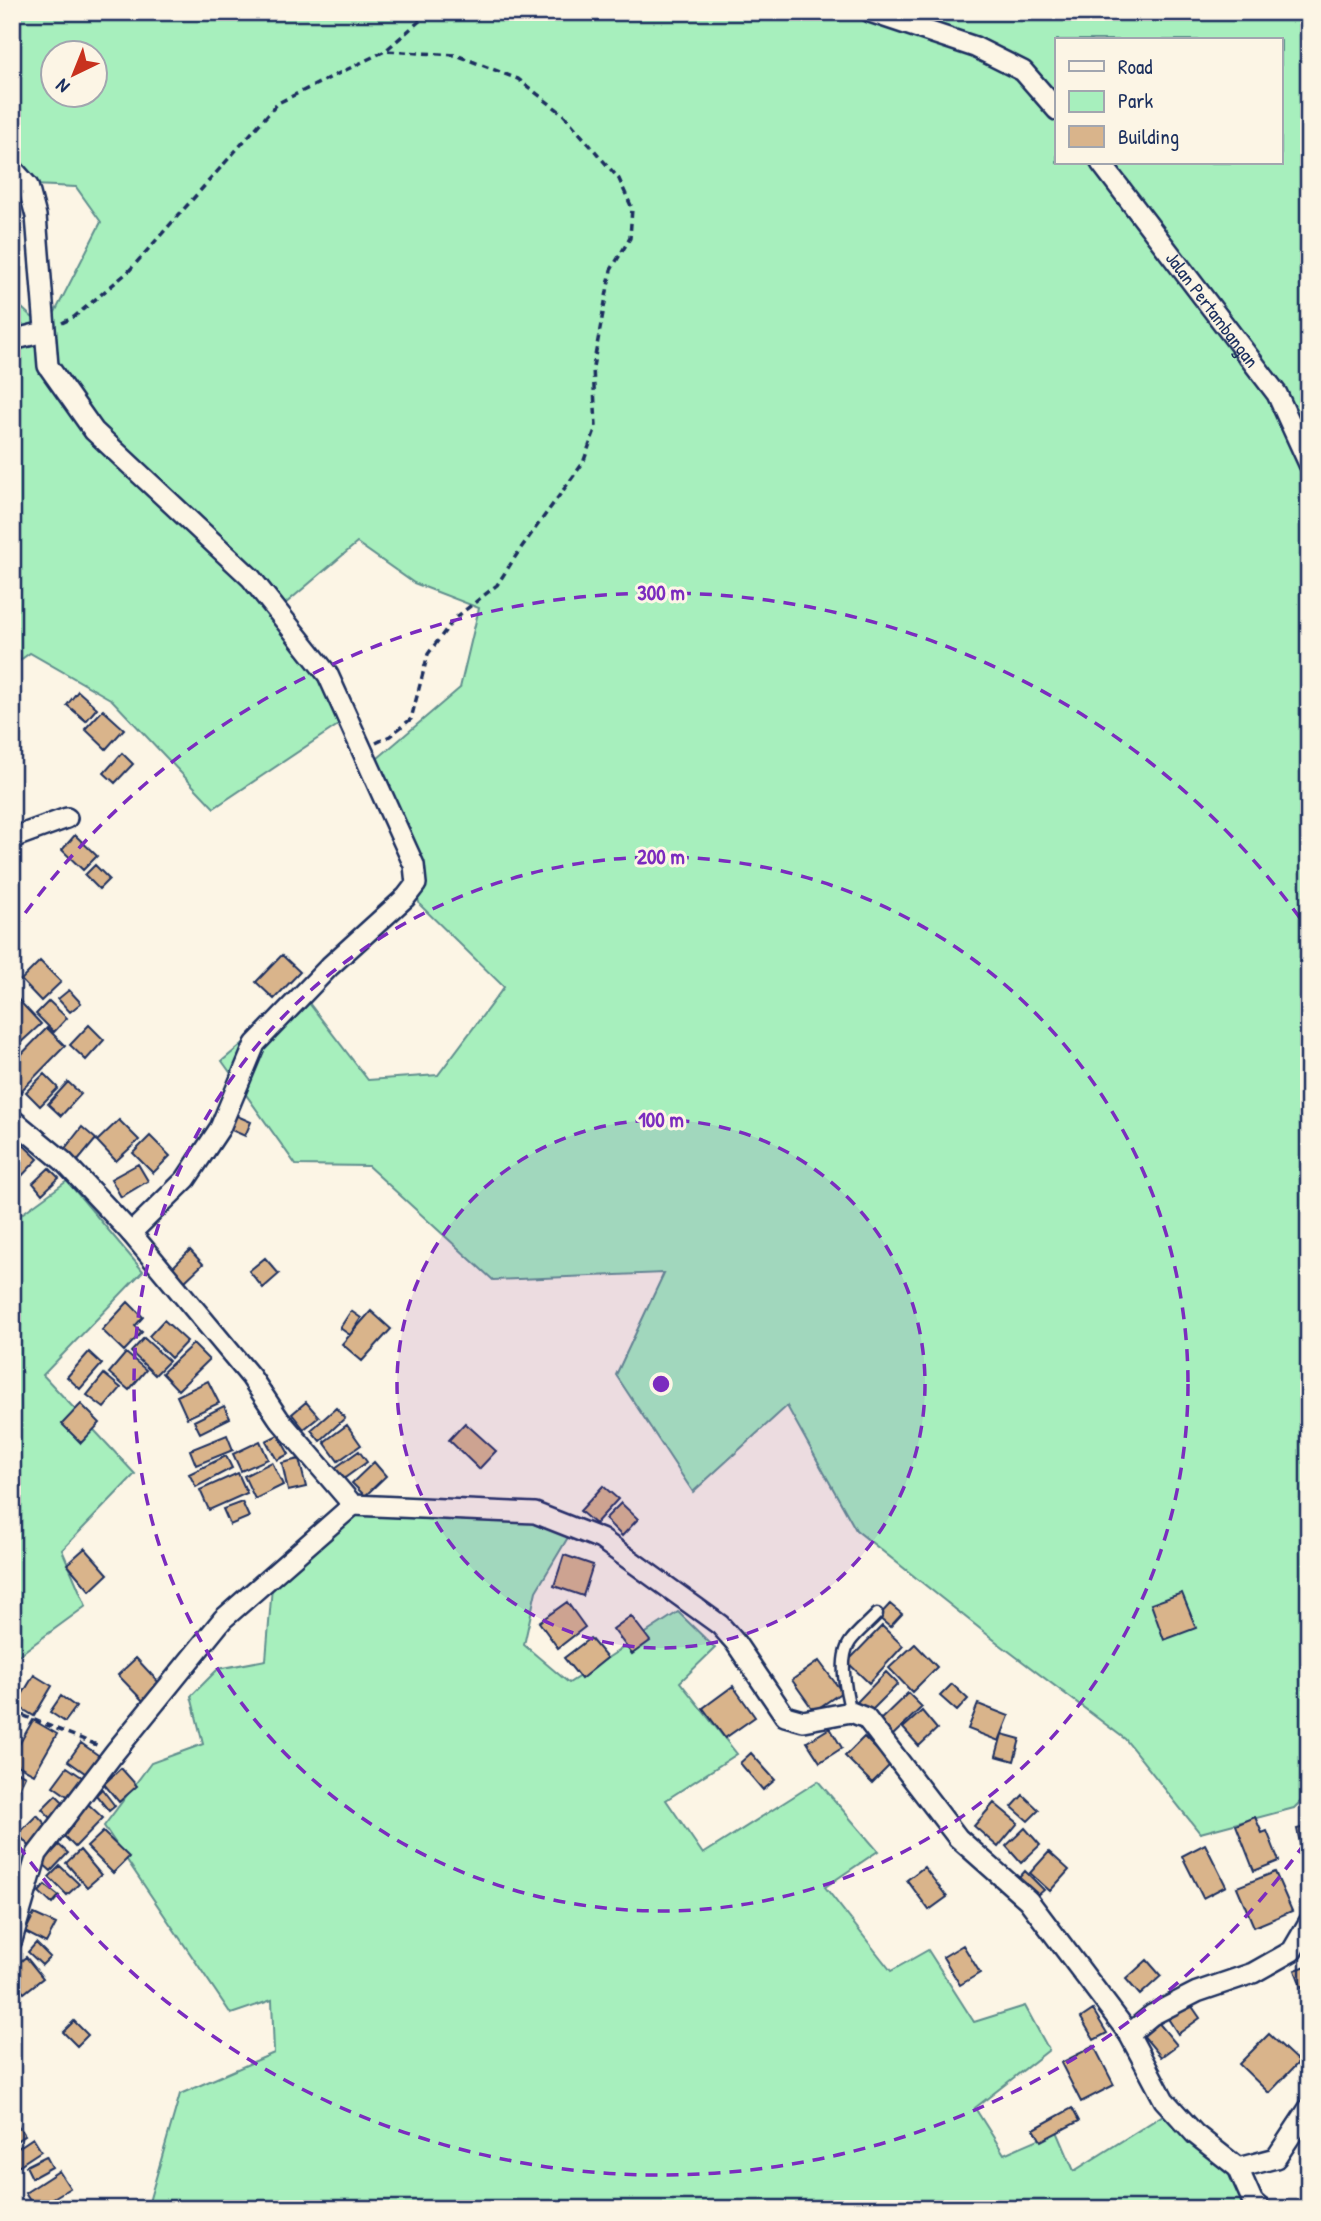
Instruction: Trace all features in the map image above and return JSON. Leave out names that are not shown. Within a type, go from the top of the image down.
[{"type":"street","points":[[870,12],[975,47],[1023,71],[1055,108]]},
{"type":"street","name":"Jalan Pertambangan","points":[[1102,164],[1278,394],[1309,464]]},
{"type":"street","points":[[12,168],[28,186],[36,216],[48,366],[94,431],[251,578],[328,675],[414,864],[416,884],[405,897],[330,966],[256,1044],[220,1128],[186,1179],[131,1233]]},
{"type":"street","points":[[12,340],[44,332]]},
{"type":"street","points":[[12,838],[67,818]]},
{"type":"street","points":[[12,1119],[63,1161],[131,1233],[251,1377],[279,1419],[352,1505]]},
{"type":"street","points":[[12,1940],[37,1854],[115,1752],[223,1619],[352,1505],[536,1513],[601,1539],[720,1625],[735,1642],[785,1716],[803,1721],[851,1712],[866,1718],[958,1838],[1028,1900],[1129,2034],[1164,2101],[1195,2134],[1238,2168],[1253,2202],[1261,2209]]},
{"type":"street","points":[[1129,2034],[1152,2015],[1197,1992],[1252,1973],[1292,1951],[1309,1922]]},
{"type":"street","points":[[1238,2168],[1276,2158],[1309,2108]]},
{"type":"lane","points":[[851,1712],[847,1697],[844,1654],[850,1641],[877,1614]]},
{"type":"path","points":[[44,332],[74,317],[128,272],[278,103],[385,51],[430,12]]},
{"type":"path","points":[[362,751],[390,736],[411,719],[428,653],[454,619],[497,585],[583,463],[596,427],[593,366],[611,270],[630,238],[632,208],[619,179],[563,114],[518,79],[456,55],[385,51]]},
{"type":"path","points":[[12,1711],[115,1752]]},
{"type":"green space","points":[[12,12],[1309,12],[1309,1793],[1294,1808],[1200,1833],[1125,1739],[998,1643],[856,1530],[787,1406],[693,1492],[616,1375],[664,1273],[493,1280],[368,1166],[296,1165],[222,1061],[302,994],[368,1080],[438,1075],[504,987],[420,905],[371,764],[460,688],[479,608],[414,583],[357,543],[278,610],[347,719],[214,808],[112,700],[30,653],[12,666],[12,299],[46,330],[101,222],[76,187],[12,184]]},
{"type":"green space","points":[[67,1181],[143,1271],[43,1375],[135,1474],[62,1550],[86,1606],[12,1660],[12,1221]]},
{"type":"green space","points":[[524,1508],[573,1529],[536,1591],[524,1645],[569,1683],[678,1612],[715,1648],[680,1682],[737,1754],[666,1800],[703,1854],[818,1781],[878,1851],[825,1887],[891,1971],[928,1950],[974,2022],[1025,2006],[1049,2050],[975,2108],[1004,2154],[1057,2131],[1074,2171],[1168,2112],[1230,2156],[1242,2204],[1238,2209],[147,2209],[180,2094],[274,2053],[272,2000],[231,2014],[104,1826],[151,1763],[203,1744],[191,1696],[218,1669],[266,1660],[273,1574],[347,1511]]},
{"type":"building","points":[[78,691],[97,708],[86,721],[67,705]]},
{"type":"building","points":[[103,710],[124,729],[106,749],[85,729]]},
{"type":"building","points":[[122,753],[133,764],[115,783],[104,773]]},
{"type":"building","points":[[75,835],[97,856],[83,870],[62,850]]},
{"type":"building","points":[[95,865],[109,879],[99,889],[85,875]]},
{"type":"building","points":[[282,955],[300,972],[274,999],[256,982]]},
{"type":"building","points":[[40,961],[61,982],[41,1001],[21,980]]},
{"type":"building","points":[[69,990],[81,1003],[70,1012],[58,999]]},
{"type":"building","points":[[12,993],[41,1024],[19,1044],[12,1037]]},
{"type":"building","points":[[49,1001],[67,1018],[54,1032],[36,1014]]},
{"type":"building","points":[[89,1025],[104,1040],[86,1060],[70,1045]]},
{"type":"building","points":[[47,1028],[65,1046],[13,1099],[12,1064]]},
{"type":"building","points":[[44,1074],[58,1088],[40,1106],[26,1092]]},
{"type":"building","points":[[68,1082],[81,1094],[61,1116],[48,1104]]},
{"type":"building","points":[[235,1115],[251,1122],[245,1136],[229,1129]]},
{"type":"building","points":[[119,1120],[139,1140],[116,1161],[97,1141]]},
{"type":"building","points":[[82,1127],[96,1139],[77,1162],[63,1151]]},
{"type":"building","points":[[14,1136],[38,1159],[16,1182],[12,1178]]},
{"type":"building","points":[[150,1136],[170,1156],[153,1173],[133,1153]]},
{"type":"building","points":[[138,1164],[148,1181],[121,1197],[111,1179]]},
{"type":"building","points":[[49,1168],[59,1178],[42,1194],[33,1183]]},
{"type":"building","points":[[190,1250],[203,1264],[184,1282],[171,1269]]},
{"type":"building","points":[[265,1258],[279,1274],[263,1288],[249,1271]]},
{"type":"building","points":[[128,1302],[143,1317],[135,1326],[142,1332],[124,1351],[102,1330]]},
{"type":"building","points":[[351,1311],[361,1318],[350,1335],[340,1328]]},
{"type":"building","points":[[371,1311],[391,1329],[362,1361],[342,1344]]},
{"type":"building","points":[[164,1320],[187,1341],[171,1358],[149,1336]]},
{"type":"building","points":[[144,1338],[169,1361],[155,1375],[131,1352]]},
{"type":"building","points":[[193,1344],[209,1360],[178,1390],[162,1373]]},
{"type":"building","points":[[89,1352],[102,1364],[80,1389],[67,1377]]},
{"type":"building","points":[[126,1353],[146,1370],[129,1390],[109,1373]]},
{"type":"building","points":[[104,1374],[121,1388],[104,1408],[87,1395]]},
{"type":"building","points":[[208,1381],[219,1403],[187,1418],[177,1396]]},
{"type":"building","points":[[306,1402],[319,1417],[304,1429],[292,1414]]},
{"type":"building","points":[[81,1404],[100,1423],[81,1443],[62,1424]]},
{"type":"building","points":[[224,1406],[230,1418],[200,1433],[194,1421]]},
{"type":"building","points":[[336,1408],[345,1418],[320,1441],[311,1430]]},
{"type":"building","points":[[465,1423],[496,1451],[479,1469],[449,1440]]},
{"type":"building","points":[[347,1425],[361,1445],[338,1461],[324,1442]]},
{"type":"building","points":[[227,1435],[233,1450],[196,1465],[190,1450]]},
{"type":"building","points":[[278,1435],[289,1454],[277,1460],[266,1441]]},
{"type":"building","points":[[260,1441],[268,1459],[241,1471],[233,1454]]},
{"type":"building","points":[[359,1451],[367,1462],[342,1480],[335,1468]]},
{"type":"building","points":[[226,1456],[232,1468],[196,1487],[189,1474]]},
{"type":"building","points":[[299,1459],[306,1487],[288,1491],[282,1463]]},
{"type":"building","points":[[272,1462],[283,1485],[255,1499],[244,1476]]},
{"type":"building","points":[[374,1462],[386,1476],[365,1496],[352,1483]]},
{"type":"building","points":[[238,1473],[247,1493],[209,1510],[200,1490]]},
{"type":"building","points":[[603,1486],[618,1499],[595,1524],[580,1511]]},
{"type":"building","points":[[242,1502],[249,1517],[230,1525],[223,1509]]},
{"type":"building","points":[[621,1503],[638,1519],[622,1536],[605,1519]]},
{"type":"building","points":[[85,1548],[108,1574],[90,1591],[67,1564]]},
{"type":"building","points":[[564,1555],[593,1565],[583,1596],[554,1586]]},
{"type":"building","points":[[1182,1593],[1196,1628],[1164,1640],[1151,1604]]},
{"type":"building","points":[[567,1602],[585,1627],[558,1648],[539,1622]]},
{"type":"building","points":[[890,1604],[902,1614],[890,1627],[878,1617]]},
{"type":"building","points":[[631,1616],[650,1641],[632,1654],[613,1629]]},
{"type":"building","points":[[882,1626],[903,1646],[869,1683],[847,1662]]},
{"type":"building","points":[[590,1638],[607,1658],[581,1679],[564,1658]]},
{"type":"building","points":[[915,1644],[937,1667],[912,1692],[889,1668]]},
{"type":"building","points":[[136,1658],[163,1687],[146,1704],[118,1675]]},
{"type":"building","points":[[819,1661],[842,1692],[814,1711],[792,1680]]},
{"type":"building","points":[[886,1672],[898,1684],[868,1714],[857,1702]]},
{"type":"building","points":[[34,1675],[52,1686],[34,1716],[16,1705]]},
{"type":"building","points":[[952,1684],[968,1699],[957,1711],[940,1696]]},
{"type":"building","points":[[733,1686],[755,1717],[725,1738],[703,1708]]},
{"type":"building","points":[[908,1693],[922,1707],[892,1736],[878,1722]]},
{"type":"building","points":[[61,1696],[76,1707],[65,1722],[50,1712]]},
{"type":"building","points":[[978,1704],[1009,1716],[999,1741],[968,1729]]},
{"type":"building","points":[[922,1711],[937,1729],[919,1746],[903,1728]]},
{"type":"building","points":[[33,1720],[57,1734],[34,1774],[12,1762],[12,1757]]},
{"type":"building","points":[[830,1728],[842,1748],[820,1762],[807,1742]]},
{"type":"building","points":[[1002,1734],[1020,1739],[1014,1761],[996,1756]]},
{"type":"building","points":[[864,1737],[891,1764],[872,1783],[845,1756]]},
{"type":"building","points":[[81,1743],[105,1760],[92,1778],[68,1761]]},
{"type":"building","points":[[751,1753],[775,1780],[763,1790],[740,1763]]},
{"type":"building","points":[[67,1767],[89,1782],[76,1802],[53,1786]]},
{"type":"building","points":[[121,1768],[137,1786],[119,1802],[104,1784]]},
{"type":"building","points":[[12,1769],[25,1776],[17,1793],[12,1791]]},
{"type":"building","points":[[102,1789],[115,1806],[109,1811],[96,1795]]},
{"type":"building","points":[[56,1795],[70,1809],[56,1823],[42,1809]]},
{"type":"building","points":[[1023,1795],[1039,1810],[1028,1821],[1012,1807]]},
{"type":"building","points":[[994,1803],[1018,1823],[998,1847],[974,1826]]},
{"type":"building","points":[[88,1804],[103,1818],[75,1847],[60,1832]]},
{"type":"building","points":[[37,1815],[51,1830],[31,1848],[18,1834]]},
{"type":"building","points":[[1255,1817],[1262,1833],[1267,1831],[1279,1861],[1254,1871],[1236,1825]]},
{"type":"building","points":[[1309,1826],[1309,1866],[1305,1867],[1297,1829]]},
{"type":"building","points":[[1025,1828],[1040,1845],[1021,1863],[1006,1846]]},
{"type":"building","points":[[103,1832],[129,1857],[113,1873],[87,1847]]},
{"type":"building","points":[[1205,1844],[1226,1886],[1203,1898],[1182,1856]]},
{"type":"building","points":[[59,1845],[68,1853],[51,1871],[42,1863]]},
{"type":"building","points":[[80,1850],[101,1875],[87,1887],[66,1863]]},
{"type":"building","points":[[1049,1852],[1069,1870],[1050,1891],[1030,1873]]},
{"type":"building","points":[[60,1866],[79,1884],[67,1895],[49,1877]]},
{"type":"building","points":[[924,1867],[947,1897],[929,1910],[907,1880]]},
{"type":"building","points":[[1025,1871],[1044,1890],[1036,1897],[1018,1879]]},
{"type":"building","points":[[1275,1872],[1292,1911],[1254,1927],[1237,1887]]},
{"type":"building","points":[[45,1885],[59,1896],[52,1904],[39,1892]]},
{"type":"building","points":[[34,1914],[56,1924],[46,1943],[25,1932]]},
{"type":"building","points":[[36,1943],[50,1957],[42,1965],[28,1952]]},
{"type":"building","points":[[963,1945],[980,1973],[960,1985],[943,1957]]},
{"type":"building","points":[[26,1957],[43,1978],[24,1993],[12,1978],[12,1968]]},
{"type":"building","points":[[1147,1960],[1161,1976],[1140,1995],[1126,1979]]},
{"type":"building","points":[[1309,1965],[1309,2007],[1295,1970]]},
{"type":"building","points":[[1189,2002],[1200,2018],[1178,2034],[1167,2017]]},
{"type":"building","points":[[1093,2010],[1107,2033],[1094,2040],[1081,2018]]},
{"type":"building","points":[[74,2021],[88,2035],[77,2046],[63,2032]]},
{"type":"building","points":[[1157,2021],[1177,2045],[1161,2057],[1142,2034]]},
{"type":"building","points":[[1269,2034],[1299,2062],[1269,2093],[1239,2064]]},
{"type":"building","points":[[1094,2046],[1114,2085],[1081,2102],[1061,2063]]},
{"type":"building","points":[[1072,2108],[1079,2121],[1041,2141],[1034,2129]]},
{"type":"building","points":[[12,2117],[25,2135],[12,2144]]},
{"type":"building","points":[[33,2138],[41,2151],[18,2166],[12,2152]]},
{"type":"building","points":[[46,2156],[52,2167],[32,2178],[26,2166]]},
{"type":"building","points":[[59,2171],[70,2188],[35,2209],[25,2193]]}]
